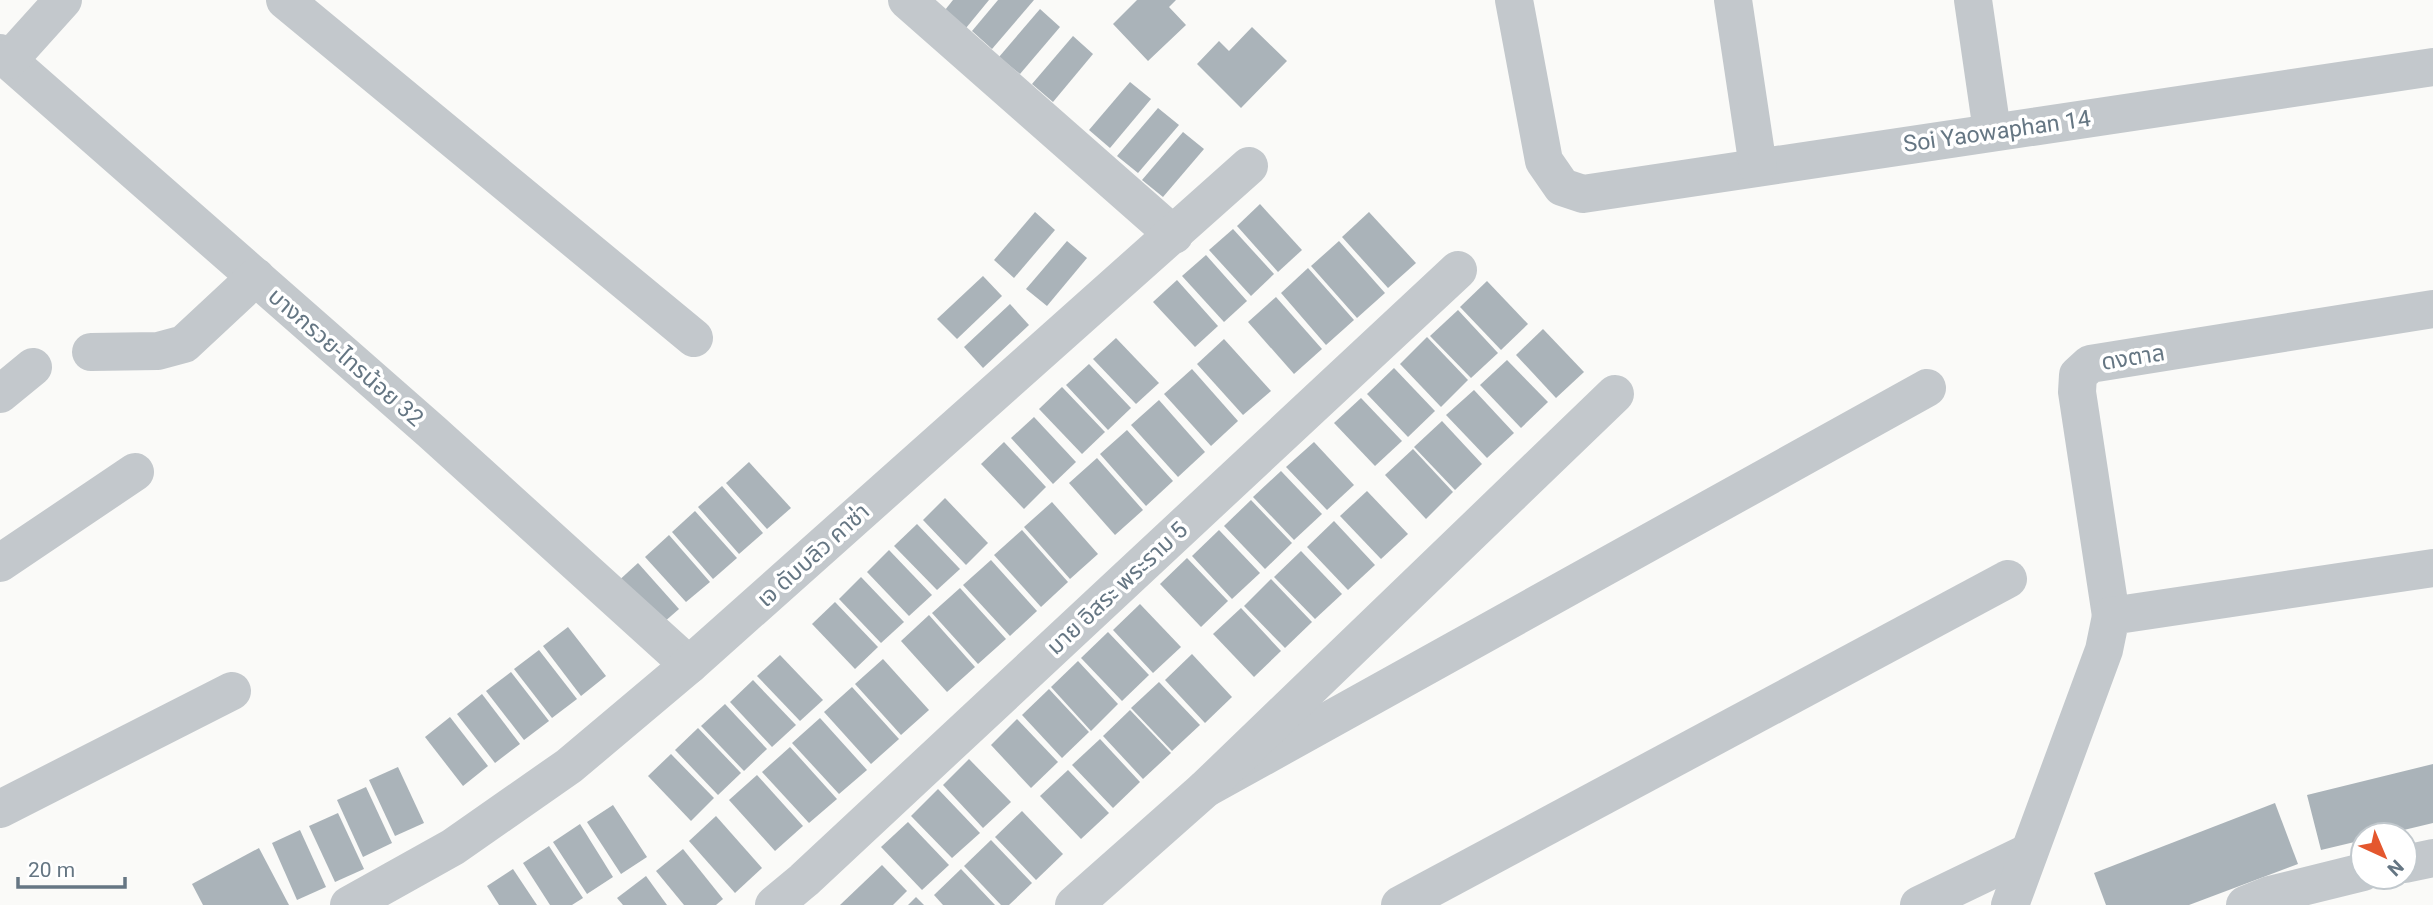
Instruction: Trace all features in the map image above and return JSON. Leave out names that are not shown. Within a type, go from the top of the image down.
[{"type":"street","points":[[4,56],[63,0]]},
{"type":"street","points":[[285,0],[694,338]]},
{"type":"street","points":[[907,0],[1174,235]]},
{"type":"street","name":"Soi Yaowaphan 14","points":[[1514,0],[1544,161],[1562,187],[1583,194],[2433,66]]},
{"type":"street","points":[[1732,0],[1758,167]]},
{"type":"street","points":[[1973,0],[1992,131]]},
{"type":"street","name":"บางกรวย-ไทรน้อย 32","points":[[4,56],[432,432],[689,665]]},
{"type":"street","name":"เจ ดับบลิว คาซ่า","points":[[349,905],[453,847],[569,766],[689,665],[1249,166]]},
{"type":"street","name":"มาย อิสระ พระราม 5","points":[[779,903],[1458,270]]},
{"type":"street","points":[[91,352],[158,351],[184,344],[256,277]]},
{"type":"street","name":"ดงตาล","points":[[2010,905],[2104,650],[2111,616],[2077,392],[2078,375],[2090,365],[2433,309]]},
{"type":"street","points":[[0,394],[33,367]]},
{"type":"street","points":[[1205,789],[1927,388]]},
{"type":"street","points":[[1074,905],[1205,789],[1615,394]]},
{"type":"street","points":[[0,563],[135,472]]},
{"type":"street","points":[[2111,616],[2433,568]]},
{"type":"street","points":[[1400,905],[2008,579]]},
{"type":"street","points":[[0,809],[232,691]]},
{"type":"street","points":[[1919,905],[2029,852]]},
{"type":"street","points":[[2245,905],[2270,895],[2349,875]]},
{"type":"building","points":[[953,0],[989,0],[966,28],[945,10]]},
{"type":"building","points":[[998,0],[1034,0],[992,49],[972,31]]},
{"type":"building","points":[[1137,0],[1176,0],[1169,7],[1186,25],[1148,61],[1113,24]]},
{"type":"building","points":[[1040,9],[1060,27],[1020,74],[999,57]]},
{"type":"building","points":[[1252,27],[1287,61],[1241,108],[1197,64],[1219,41],[1229,51]]},
{"type":"building","points":[[1073,36],[1093,54],[1053,102],[1032,84]]},
{"type":"building","points":[[1130,82],[1151,99],[1110,148],[1089,130]]},
{"type":"building","points":[[1158,108],[1179,125],[1138,173],[1117,156]]},
{"type":"building","points":[[1183,132],[1204,149],[1163,197],[1142,180]]},
{"type":"building","points":[[1260,204],[1302,250],[1278,272],[1237,226]]},
{"type":"building","points":[[1035,212],[1055,230],[1014,278],[994,260]]},
{"type":"building","points":[[1369,212],[1416,263],[1388,288],[1342,237]]},
{"type":"building","points":[[1233,229],[1274,274],[1251,296],[1209,250]]},
{"type":"building","points":[[1067,241],[1087,258],[1047,306],[1026,289]]},
{"type":"building","points":[[1339,241],[1385,293],[1357,318],[1311,266]]},
{"type":"building","points":[[1206,255],[1247,301],[1224,322],[1182,276]]},
{"type":"building","points":[[1308,268],[1354,320],[1326,345],[1281,293]]},
{"type":"building","points":[[983,276],[1002,296],[957,339],[937,319]]},
{"type":"building","points":[[1177,280],[1218,326],[1195,347],[1153,302]]},
{"type":"building","points":[[1487,281],[1528,324],[1501,350],[1460,307]]},
{"type":"building","points":[[1276,297],[1322,349],[1294,374],[1248,322]]},
{"type":"building","points":[[1010,304],[1029,325],[983,368],[964,347]]},
{"type":"building","points":[[1458,310],[1498,353],[1471,378],[1430,336]]},
{"type":"building","points":[[1543,329],[1584,372],[1556,398],[1516,355]]},
{"type":"building","points":[[1427,337],[1468,380],[1441,407],[1400,364]]},
{"type":"building","points":[[1116,338],[1159,383],[1136,404],[1093,359]]},
{"type":"building","points":[[1224,339],[1271,391],[1243,415],[1197,364]]},
{"type":"building","points":[[1507,360],[1548,402],[1521,428],[1480,385]]},
{"type":"building","points":[[1089,364],[1131,408],[1108,430],[1066,385]]},
{"type":"building","points":[[1394,368],[1435,411],[1408,437],[1367,394]]},
{"type":"building","points":[[1192,369],[1238,421],[1211,446],[1164,394]]},
{"type":"building","points":[[1062,387],[1105,432],[1082,454],[1039,409]]},
{"type":"building","points":[[1474,390],[1514,433],[1487,458],[1446,415]]},
{"type":"building","points":[[1361,398],[1402,441],[1375,466],[1334,423]]},
{"type":"building","points":[[1159,400],[1205,452],[1178,477],[1131,425]]},
{"type":"building","points":[[1034,417],[1076,462],[1053,484],[1011,438]]},
{"type":"building","points":[[1442,421],[1482,464],[1455,490],[1414,447]]},
{"type":"building","points":[[1127,430],[1173,481],[1146,506],[1100,454]]},
{"type":"building","points":[[1004,442],[1046,487],[1024,509],[981,464]]},
{"type":"building","points":[[1314,442],[1354,485],[1327,510],[1286,467]]},
{"type":"building","points":[[1413,449],[1453,492],[1426,519],[1385,475]]},
{"type":"building","points":[[1097,458],[1143,510],[1115,535],[1069,483]]},
{"type":"building","points":[[749,462],[791,508],[767,529],[726,483]]},
{"type":"building","points":[[1281,471],[1322,514],[1294,540],[1253,497]]},
{"type":"building","points":[[722,486],[763,533],[739,554],[698,507]]},
{"type":"building","points":[[1367,491],[1408,534],[1381,559],[1340,516]]},
{"type":"building","points":[[945,498],[988,543],[966,565],[923,520]]},
{"type":"building","points":[[1251,500],[1292,543],[1265,569],[1224,526]]},
{"type":"building","points":[[1052,502],[1098,554],[1070,579],[1024,527]]},
{"type":"building","points":[[695,511],[737,558],[713,579],[672,532]]},
{"type":"building","points":[[1334,521],[1375,565],[1348,590],[1307,547]]},
{"type":"building","points":[[917,524],[960,569],[937,590],[894,546]]},
{"type":"building","points":[[1022,530],[1068,582],[1041,607],[994,555]]},
{"type":"building","points":[[1219,530],[1260,573],[1232,599],[1192,556]]},
{"type":"building","points":[[669,535],[710,582],[686,602],[645,557]]},
{"type":"building","points":[[889,550],[932,595],[909,616],[867,572]]},
{"type":"building","points":[[1301,551],[1342,594],[1315,619],[1274,577]]},
{"type":"building","points":[[1187,558],[1228,601],[1201,627],[1160,584]]},
{"type":"building","points":[[991,560],[1037,611],[1010,636],[963,585]]},
{"type":"building","points":[[638,563],[679,609],[655,630],[615,584]]},
{"type":"building","points":[[861,577],[904,622],[881,643],[839,599]]},
{"type":"building","points":[[1271,579],[1312,622],[1285,648],[1244,606]]},
{"type":"building","points":[[960,588],[1006,639],[978,664],[932,613]]},
{"type":"building","points":[[835,602],[878,647],[855,669],[812,624]]},
{"type":"building","points":[[1140,604],[1181,647],[1153,673],[1113,630]]},
{"type":"building","points":[[1241,608],[1281,651],[1254,677],[1213,634]]},
{"type":"building","points":[[929,615],[975,667],[947,692],[901,641]]},
{"type":"building","points":[[568,627],[606,676],[581,696],[543,646]]},
{"type":"building","points":[[1108,632],[1149,675],[1122,701],[1081,658]]},
{"type":"building","points":[[539,650],[577,699],[552,718],[514,669]]},
{"type":"building","points":[[1192,654],[1232,697],[1205,723],[1165,680]]},
{"type":"building","points":[[780,655],[823,700],[800,721],[757,676]]},
{"type":"building","points":[[883,659],[929,710],[901,735],[855,684]]},
{"type":"building","points":[[1078,661],[1118,704],[1091,731],[1051,687]]},
{"type":"building","points":[[511,672],[549,721],[524,740],[486,691]]},
{"type":"building","points":[[753,680],[796,725],[772,747],[730,702]]},
{"type":"building","points":[[1159,682],[1200,725],[1172,751],[1131,708]]},
{"type":"building","points":[[852,687],[899,739],[871,764],[824,712]]},
{"type":"building","points":[[1049,689],[1089,732],[1062,758],[1022,715]]},
{"type":"building","points":[[482,694],[520,744],[495,763],[457,714]]},
{"type":"building","points":[[725,704],[767,749],[744,771],[701,726]]},
{"type":"building","points":[[1130,710],[1171,753],[1143,779],[1103,736]]},
{"type":"building","points":[[450,717],[488,766],[463,786],[425,737]]},
{"type":"building","points":[[820,718],[867,770],[839,794],[792,743]]},
{"type":"building","points":[[1017,719],[1058,762],[1031,788],[991,745]]},
{"type":"building","points":[[698,728],[741,773],[718,795],[675,750]]},
{"type":"building","points":[[1100,739],[1140,782],[1113,808],[1072,765]]},
{"type":"building","points":[[790,747],[837,799],[809,823],[762,772]]},
{"type":"building","points":[[671,754],[714,798],[691,821],[648,776]]},
{"type":"building","points":[[969,759],[1011,802],[983,828],[943,785]]},
{"type":"building","points":[[2433,764],[2433,823],[2419,826],[2419,821],[2349,821],[2349,843],[2321,850],[2307,795]]},
{"type":"building","points":[[398,767],[424,823],[395,836],[369,780]]},
{"type":"building","points":[[1068,770],[1109,813],[1081,839],[1040,796]]},
{"type":"building","points":[[757,775],[803,826],[775,851],[729,800]]},
{"type":"building","points":[[366,787],[392,843],[363,857],[337,800]]},
{"type":"building","points":[[938,789],[980,833],[952,858],[911,816]]},
{"type":"building","points":[[2275,803],[2298,864],[2189,905],[2106,905],[2094,873]]},
{"type":"building","points":[[613,805],[647,857],[621,874],[587,822]]},
{"type":"building","points":[[1022,811],[1063,854],[1036,880],[995,837]]},
{"type":"building","points":[[338,813],[364,869],[335,882],[309,826]]},
{"type":"building","points":[[716,816],[762,868],[735,893],[689,841]]},
{"type":"building","points":[[908,822],[949,865],[922,890],[881,847]]},
{"type":"building","points":[[580,824],[613,877],[587,894],[553,842]]},
{"type":"building","points":[[300,830],[326,887],[297,900],[272,843]]},
{"type":"building","points":[[991,840],[1032,883],[1009,905],[1001,905],[964,866]]},
{"type":"building","points":[[549,846],[583,898],[572,905],[550,905],[523,863]]},
{"type":"building","points":[[259,848],[289,905],[203,905],[192,884]]},
{"type":"building","points":[[683,849],[723,899],[716,905],[684,905],[656,871]]},
{"type":"building","points":[[882,865],[907,891],[893,905],[840,905]]},
{"type":"building","points":[[513,869],[537,905],[499,905],[487,886]]},
{"type":"building","points":[[961,869],[995,905],[943,905],[934,895]]},
{"type":"building","points":[[646,876],[667,905],[623,905],[617,898]]},
{"type":"building","points":[[916,897],[924,905],[908,905]]}]
